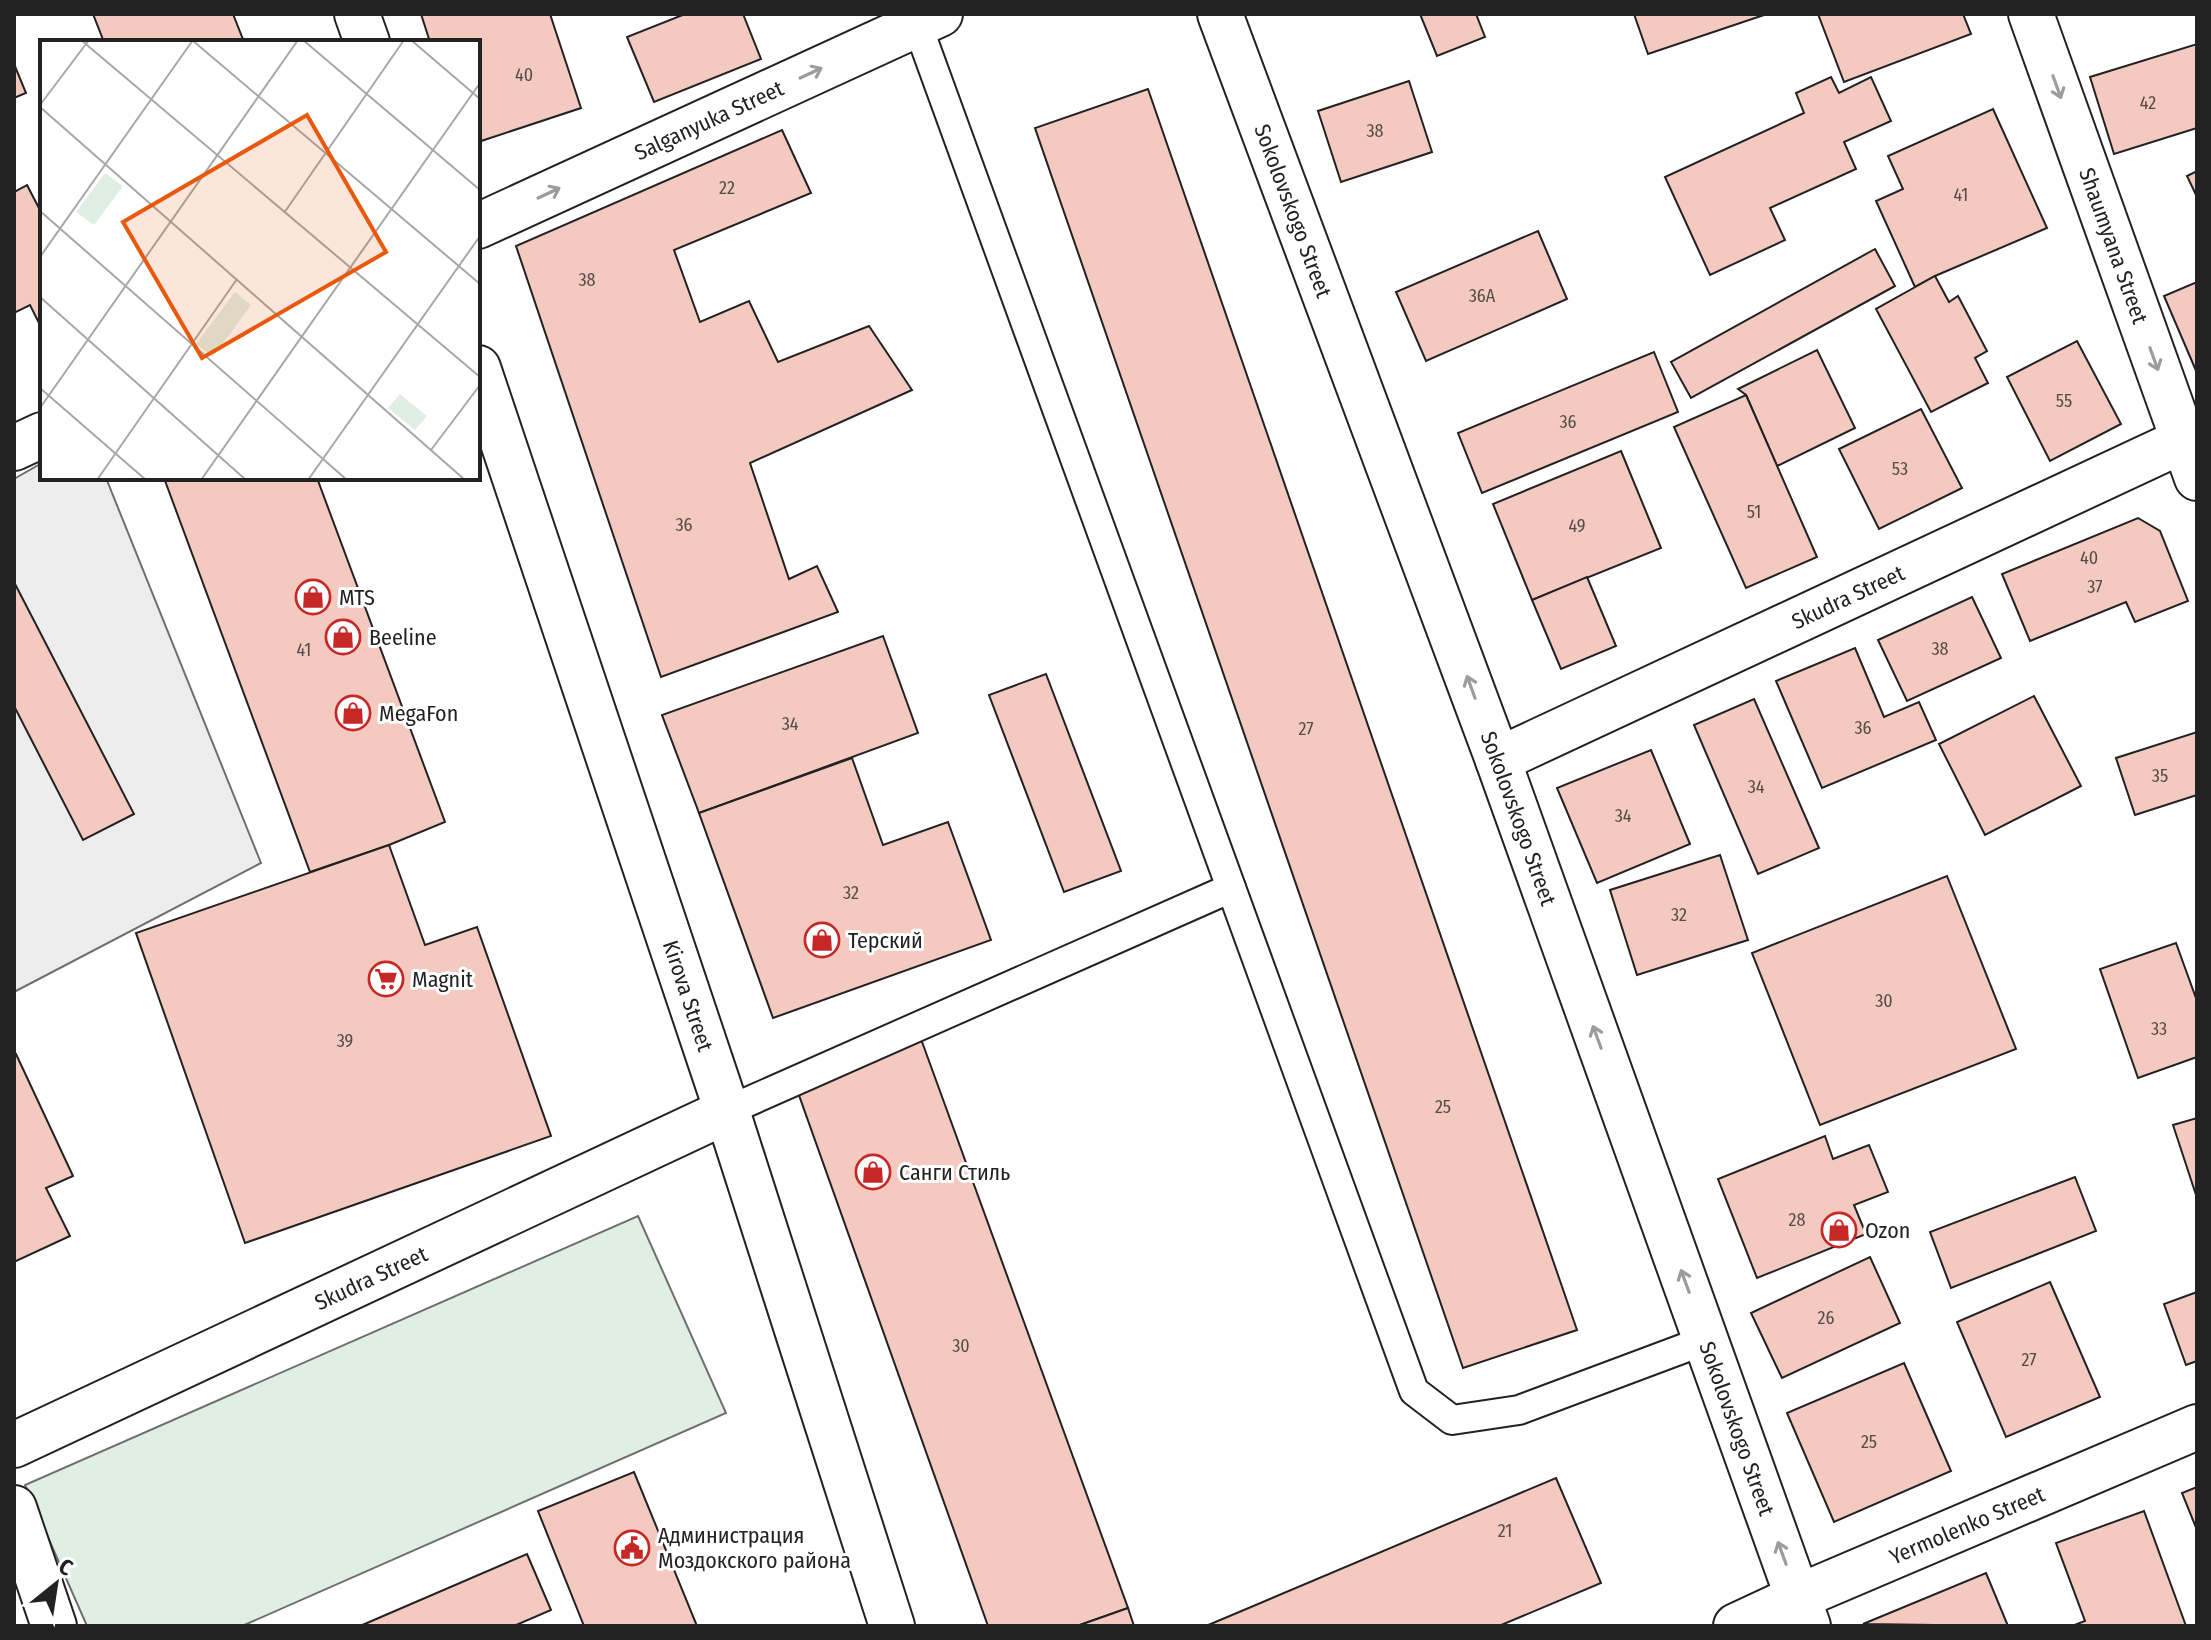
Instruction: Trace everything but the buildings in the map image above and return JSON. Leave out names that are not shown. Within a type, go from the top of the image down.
[{"type":"street","points":[[357,14],[366,40]]},
{"type":"street","name":"Sokolovskogo Street","points":[[1220,14],[1498,760],[1803,1612]]},
{"type":"street","name":"Shaumyana Street","points":[[2031,14],[2193,451]]},
{"type":"street","name":"Salganyuka Street","points":[[480,225],[929,19]]},
{"type":"street","name":"Kirova Street","points":[[480,374],[727,1111],[892,1626]]},
{"type":"street","points":[[14,448],[40,436]]},
{"type":"street","name":"Skudra Street","points":[[1498,760],[2193,451]]},
{"type":"street","name":"Skudra Street","points":[[14,1445],[727,1111]]},
{"type":"street","name":"Yermolenko Street","points":[[1736,1626],[1803,1612],[2197,1427]]},
{"type":"street","points":[[14,1508],[54,1626]]},
{"type":"lane","points":[[929,19],[1231,888],[1414,1391],[1452,1420],[1519,1410],[1706,1340]]},
{"type":"lane","points":[[727,1111],[1231,888]]},
{"type":"green space","points":[[638,1216],[726,1413],[242,1626],[87,1626],[25,1485]]},
{"type":"shaded area","points":[[40,464],[40,480],[107,480],[261,863],[14,992],[14,479]]},
{"type":"place","name":"MTS","points":[[313,597]]},
{"type":"place","name":"Beeline","points":[[343,637]]},
{"type":"place","name":"MegaFon","points":[[353,713]]},
{"type":"place","name":"Терский","points":[[822,940]]},
{"type":"place","name":"Magnit","points":[[386,979]]},
{"type":"place","name":"Санги Стиль","points":[[873,1172]]},
{"type":"place","name":"Ozon","points":[[1839,1230]]},
{"type":"place","name":"Администрация Моздокского района","points":[[632,1548]]}]
